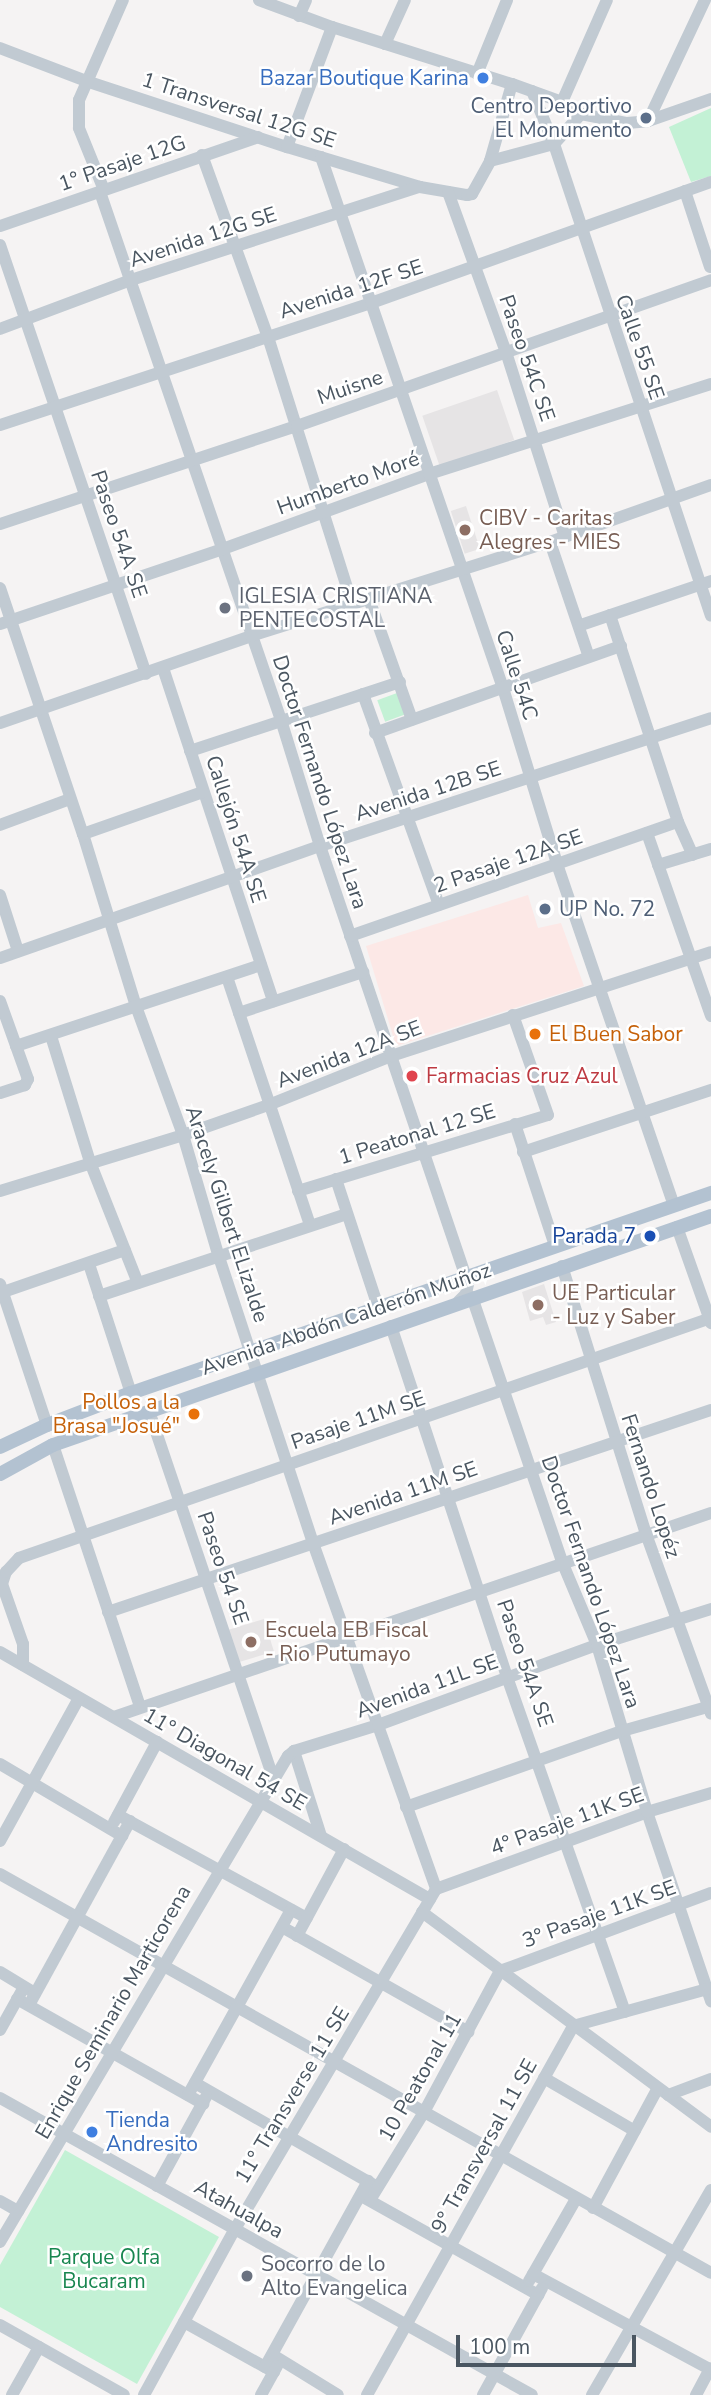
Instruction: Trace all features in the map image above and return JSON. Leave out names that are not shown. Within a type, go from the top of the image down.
[{"type":"main road","name":"Avenida Abdón Calderón Muñoz","points":[[0,1447],[47,1425],[131,1393],[711,1193]]},
{"type":"main road","name":"Avenida Abdón Calderón Muñoz","points":[[0,1474],[53,1446],[149,1411],[465,1299],[711,1216]]},
{"type":"street","name":"Doctor Fernando López Lara","points":[[123,0],[79,100],[79,128],[220,550],[281,720],[320,846],[466,1277]]},
{"type":"street","points":[[259,0],[332,27],[512,83],[562,102],[581,114],[627,123],[648,121],[711,99]]},
{"type":"street","points":[[299,16],[306,0]]},
{"type":"street","points":[[385,44],[405,0]]},
{"type":"street","points":[[477,74],[507,0]]},
{"type":"street","points":[[562,102],[607,0]]},
{"type":"street","points":[[648,121],[705,0]]},
{"type":"street","points":[[287,147],[332,27]]},
{"type":"street","name":"1 Transversal 12G SE","points":[[0,48],[86,81],[287,147],[420,187],[469,195],[490,161]]},
{"type":"street","points":[[490,161],[512,83]]},
{"type":"street","name":"Calle 55 SE","points":[[532,91],[554,144],[580,230],[671,499],[706,583],[711,616]]},
{"type":"street","points":[[490,161],[554,144],[581,114]]},
{"type":"street","name":"1° Pasaje 12G","points":[[0,226],[258,137]]},
{"type":"street","points":[[202,155],[268,337],[352,604]]},
{"type":"street","name":"Calle 54C","points":[[321,157],[460,570],[503,688],[557,864],[674,1206]]},
{"type":"street","name":"Avenida 12F SE","points":[[0,425],[371,303],[711,182]]},
{"type":"street","name":"Avenida 12G SE","points":[[0,329],[131,281],[420,187]]},
{"type":"street","points":[[685,191],[710,267]]},
{"type":"street","name":"Paseo 54C SE","points":[[448,192],[506,352],[565,537]]},
{"type":"street","points":[[0,245],[54,406]]},
{"type":"street","name":"Muisne","points":[[0,524],[297,426],[711,280]]},
{"type":"street","name":"Humberto Moré","points":[[5,623],[116,583],[220,550],[429,474],[711,384]]},
{"type":"street","name":"Paseo 54A SE","points":[[54,406],[146,674]]},
{"type":"street","points":[[0,723],[251,636],[565,537],[711,485]]},
{"type":"street","points":[[550,542],[581,625],[589,657]]},
{"type":"street","points":[[581,625],[706,583]]},
{"type":"street","name":"Aracely Gilbert ELizalde","points":[[0,588],[5,623],[41,710],[83,834],[137,1009],[183,1135],[218,1254],[287,1465],[406,1807],[433,1894]]},
{"type":"street","points":[[369,599],[412,720]]},
{"type":"street","points":[[610,615],[678,822],[693,855]]},
{"type":"street","points":[[375,733],[621,646]]},
{"type":"street","name":"Callejón 54A SE","points":[[163,668],[273,1001]]},
{"type":"street","points":[[190,751],[400,682]]},
{"type":"street","points":[[363,694],[439,905]]},
{"type":"street","name":"Avenida 12B SE","points":[[0,958],[231,876],[711,718]]},
{"type":"street","points":[[83,834],[203,792]]},
{"type":"street","points":[[0,825],[70,799]]},
{"type":"street","name":"2 Pasaje 12A SE","points":[[350,936],[678,822]]},
{"type":"street","points":[[646,833],[711,1016]]},
{"type":"street","points":[[658,865],[711,849]]},
{"type":"street","points":[[0,895],[18,951]]},
{"type":"street","name":"Avenida 12A SE","points":[[0,1191],[183,1135],[271,1104],[391,1056],[711,952]]},
{"type":"street","points":[[16,1046],[137,1009],[261,965]]},
{"type":"street","points":[[239,1013],[363,972]]},
{"type":"street","points":[[227,977],[310,1225]]},
{"type":"street","points":[[0,1001],[27,1076],[25,1085],[0,1093]]},
{"type":"street","name":"1 Peatonal 12 SE","points":[[298,1191],[548,1115],[513,1015]]},
{"type":"street","points":[[51,1036],[90,1162],[138,1283]]},
{"type":"street","points":[[523,1153],[711,1090]]},
{"type":"street","points":[[515,1124],[555,1246]]},
{"type":"street","points":[[336,1179],[378,1307]]},
{"type":"street","points":[[99,1296],[218,1254],[347,1214]]},
{"type":"street","points":[[677,1227],[710,1320]]},
{"type":"street","points":[[47,1425],[1,1290],[89,1264],[125,1250]]},
{"type":"street","points":[[89,1264],[131,1393]]},
{"type":"street","name":"Fernando Lopéz","points":[[562,1266],[646,1534],[675,1620],[710,1709]]},
{"type":"street","points":[[465,1299],[468,1290],[466,1277]]},
{"type":"street","name":"Doctor Fernando López Lara","points":[[465,1299],[504,1390],[563,1564],[597,1645],[647,1812],[709,1993]]},
{"type":"street","name":"Pasaje 11M SE","points":[[23,1665],[23,1644],[2,1584],[6,1572],[19,1558],[710,1320]]},
{"type":"street","name":"Paseo 54A SE","points":[[391,1326],[508,1677],[625,2012]]},
{"type":"street","name":"Avenida 11M SE","points":[[108,1612],[711,1410]]},
{"type":"street","name":"Paseo 54 SE","points":[[149,1411],[273,1777]]},
{"type":"street","points":[[53,1446],[140,1707]]},
{"type":"street","points":[[114,1717],[711,1513]]},
{"type":"street","name":"Avenida 11L SE","points":[[294,1751],[378,1725],[597,1645],[711,1609]]},
{"type":"street","name":"11° Diagonal 54 SE","points":[[2,1658],[23,1665],[344,1849],[433,1894]]},
{"type":"street","points":[[0,1841],[79,1698]]},
{"type":"street","points":[[406,1807],[622,1731],[710,1709]]},
{"type":"street","points":[[0,2030],[78,1917],[157,1742]]},
{"type":"street","points":[[259,1801],[273,1777],[294,1751]]},
{"type":"street","points":[[294,1751],[321,1836]]},
{"type":"street","points":[[0,1764],[117,1832]]},
{"type":"street","name":"4° Pasaje 11K SE","points":[[433,1894],[647,1812],[711,1793]]},
{"type":"street","name":"Enrique Seminario Marticorena","points":[[0,2242],[259,1801]]},
{"type":"street","points":[[124,1818],[307,1918]]},
{"type":"street","points":[[298,1936],[344,1849]]},
{"type":"street","points":[[0,1874],[423,2114],[711,2273]]},
{"type":"street","name":"3° Pasaje 11K SE","points":[[500,1970],[711,1893]]},
{"type":"street","name":"11° Transverse 11 SE","points":[[144,2395],[236,2229],[433,1894]]},
{"type":"street","points":[[188,2095],[291,1910]]},
{"type":"street","points":[[422,1912],[711,2127]]},
{"type":"street","points":[[282,1927],[468,2032]]},
{"type":"street","name":"10 Peatonal 11","points":[[261,2395],[270,2369],[315,2272],[423,2114],[500,1970]]},
{"type":"street","points":[[0,1972],[26,1996],[112,2052],[203,2104]]},
{"type":"street","points":[[573,2026],[709,1993]]},
{"type":"street","name":"9° Transversal 11 SE","points":[[367,2395],[573,2026]]},
{"type":"street","points":[[544,2078],[635,2131]]},
{"type":"street","points":[[593,2208],[635,2131],[663,2092],[711,2079]]},
{"type":"street","points":[[195,2083],[373,2184]]},
{"type":"street","points":[[157,2186],[209,2091]]},
{"type":"street","name":"Atahualpa","points":[[0,2098],[532,2395]]},
{"type":"street","points":[[592,2395],[711,2190]]},
{"type":"street","points":[[365,2198],[538,2295]]},
{"type":"street","points":[[526,2287],[576,2199]]},
{"type":"street","points":[[0,2201],[18,2211]]},
{"type":"street","points":[[533,2274],[711,2370],[703,2389]]},
{"type":"street","points":[[483,2395],[547,2281]]},
{"type":"street","points":[[184,2322],[270,2369]]},
{"type":"street","points":[[0,2325],[124,2395]]},
{"type":"street","points":[[12,2395],[39,2347]]},
{"type":"street","points":[[277,2357],[338,2395]]},
{"type":"shaded area","points":[[497,390],[514,440],[440,466],[422,416]]},
{"type":"shaded area","name":"CIBV - Caritas Alegres - MIES","points":[[466,506],[480,549],[465,554],[451,511]]},
{"type":"shaded area","points":[[528,895],[538,928],[561,923],[584,986],[396,1046],[366,946]]},
{"type":"shaded area","name":"UE Particular - Luz y Saber","points":[[544,1284],[556,1322],[546,1325],[543,1317],[530,1321],[522,1292]]},
{"type":"shaded area","name":"Escuela EB Fiscal - Rio Putumayo","points":[[264,1619],[274,1652],[238,1663],[228,1630]]},
{"type":"green space","points":[[711,108],[711,176],[691,182],[669,127]]},
{"type":"green space","points":[[397,693],[405,715],[385,722],[377,700]]},
{"type":"green space","name":"Parque Olfa Bucaram","points":[[65,2150],[219,2237],[137,2384],[0,2307],[0,2265]]},
{"type":"place","name":"Bazar Boutique Karina","points":[[483,78]]},
{"type":"place","name":"Centro Deportivo El Monumento","points":[[646,118]]},
{"type":"place","name":"CIBV - Caritas Alegres - MIES","points":[[465,530]]},
{"type":"place","name":"IGLESIA CRISTIANA PENTECOSTAL","points":[[225,608]]},
{"type":"place","name":"UP No. 72","points":[[545,909]]},
{"type":"place","name":"El Buen Sabor","points":[[535,1034]]},
{"type":"place","name":"Farmacias Cruz Azul","points":[[412,1076]]},
{"type":"place","name":"Parada 7","points":[[650,1236]]},
{"type":"place","name":"UE Particular - Luz y Saber","points":[[538,1305]]},
{"type":"place","name":"Pollos a la Brasa \"Josué\"","points":[[194,1414]]},
{"type":"place","name":"Escuela EB Fiscal - Rio Putumayo","points":[[251,1642]]},
{"type":"place","name":"Tienda Andresito","points":[[92,2132]]},
{"type":"place","name":"Socorro de lo Alto Evangelica","points":[[247,2276]]}]
